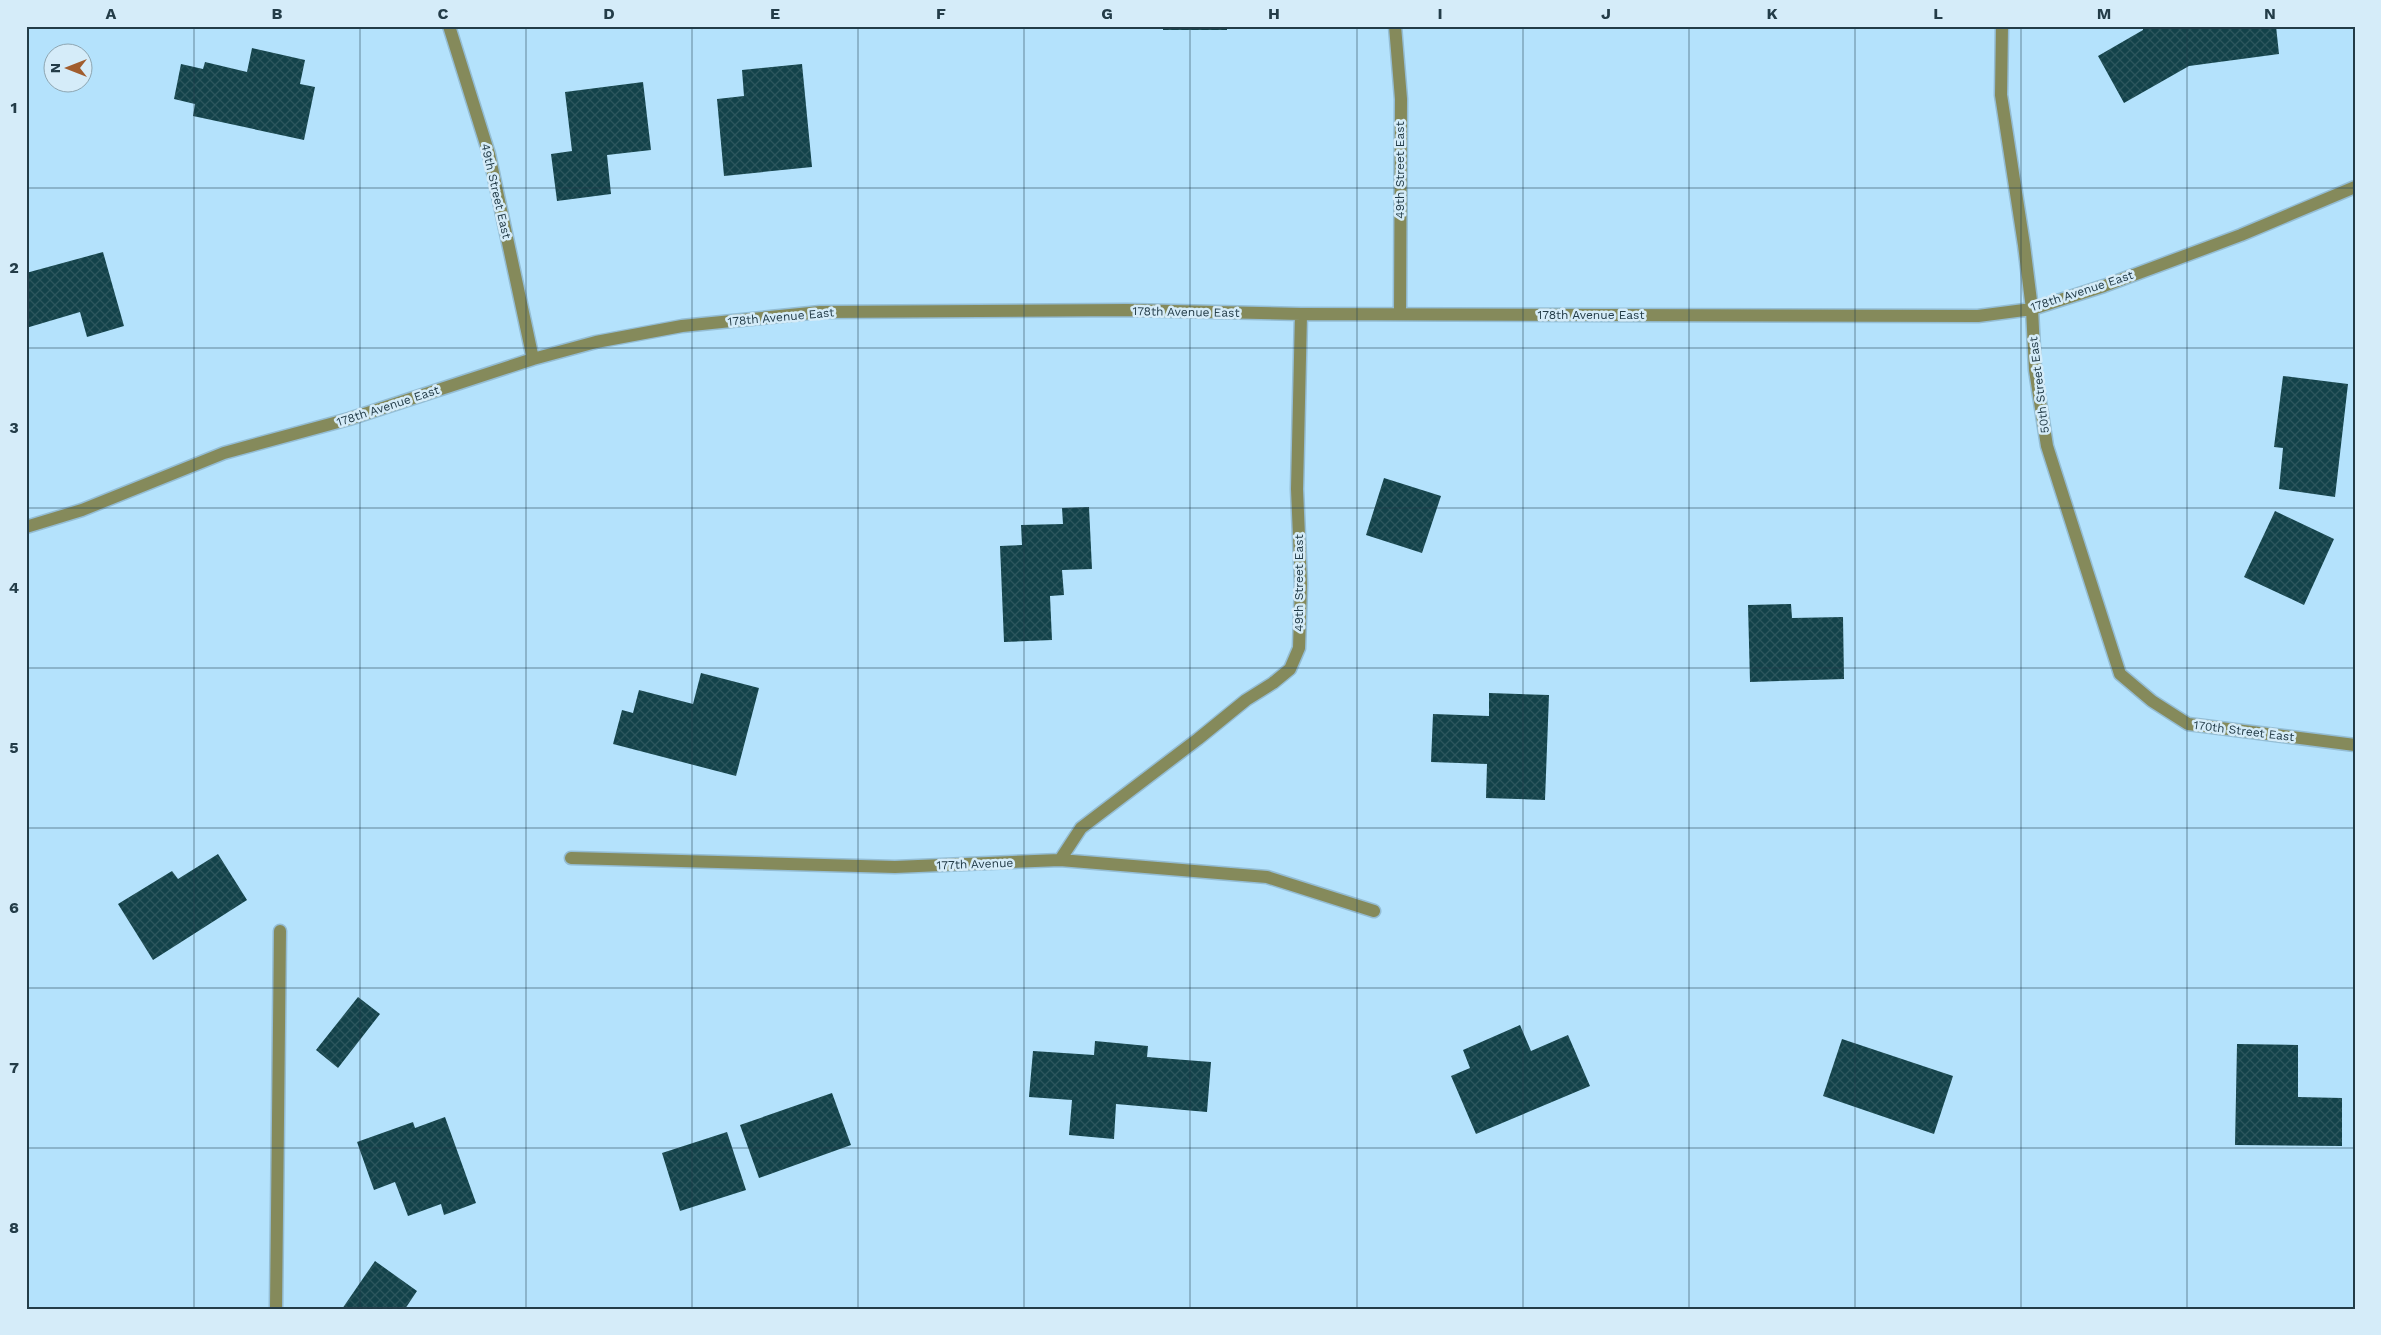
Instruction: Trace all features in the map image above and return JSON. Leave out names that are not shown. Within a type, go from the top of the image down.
[{"type":"street","name":"49th Street East","points":[[448,26],[489,154],[533,359]]},
{"type":"street","name":"49th Street East","points":[[1395,26],[1401,99],[1400,314]]},
{"type":"street","name":"50th Street East","points":[[2002,26],[2001,94],[2024,245],[2032,309],[2035,370],[2047,446],[2120,674]]},
{"type":"street","name":"178th Avenue East","points":[[26,527],[82,510],[224,453],[349,419],[533,359],[596,342],[682,326],[820,312],[1127,310],[1301,314],[1978,316],[2032,309],[2104,286],[2240,235],[2355,187]]},
{"type":"street","name":"49th Street East","points":[[1060,860],[1081,828],[1246,700],[1290,669],[1299,648],[1302,584],[1297,490],[1301,314]]},
{"type":"street","name":"170th Street East","points":[[2120,674],[2152,701],[2188,724],[2355,745]]},
{"type":"street","name":"177th Avenue","points":[[571,858],[895,867],[1060,860],[1267,877],[1374,911]]},
{"type":"street","points":[[276,1309],[280,932]]},
{"type":"building","points":[[1163,26],[1227,26],[1227,30],[1163,30]]},
{"type":"building","points":[[2143,26],[2276,26],[2279,54],[2189,66],[2124,103],[2098,56],[2143,30]]},
{"type":"building","points":[[252,48],[305,60],[300,84],[315,87],[304,140],[193,116],[195,104],[174,99],[181,64],[203,69],[205,62],[247,72]]},
{"type":"building","points":[[802,64],[812,167],[724,176],[717,99],[744,96],[742,70]]},
{"type":"building","points":[[643,82],[651,150],[607,155],[611,194],[557,201],[551,154],[572,151],[565,92]]},
{"type":"building","points":[[103,252],[124,326],[87,337],[80,312],[26,328],[26,273]]},
{"type":"building","points":[[2283,376],[2348,384],[2335,497],[2279,489],[2283,448],[2274,447]]},
{"type":"building","points":[[1384,478],[1441,496],[1422,553],[1366,535]]},
{"type":"building","points":[[1089,507],[1092,569],[1062,570],[1064,595],[1050,596],[1052,640],[1004,642],[1000,546],[1022,545],[1021,525],[1063,524],[1062,508]]},
{"type":"building","points":[[2275,511],[2334,539],[2304,605],[2244,577]]},
{"type":"building","points":[[1791,604],[1792,618],[1843,617],[1844,679],[1750,682],[1748,605]]},
{"type":"building","points":[[701,673],[759,688],[736,776],[613,744],[622,710],[633,713],[639,690],[693,704]]},
{"type":"building","points":[[1489,693],[1549,695],[1545,800],[1486,798],[1487,764],[1431,762],[1433,714],[1489,716]]},
{"type":"building","points":[[218,854],[247,900],[153,960],[118,904],[172,871],[178,879]]},
{"type":"building","points":[[358,997],[380,1014],[338,1068],[316,1050]]},
{"type":"building","points":[[1520,1025],[1531,1051],[1568,1035],[1590,1086],[1476,1134],[1451,1076],[1470,1068],[1463,1050]]},
{"type":"building","points":[[1842,1039],[1953,1076],[1934,1134],[1823,1096]]},
{"type":"building","points":[[1095,1041],[1148,1046],[1147,1057],[1211,1062],[1207,1112],[1116,1104],[1114,1139],[1069,1135],[1072,1100],[1029,1097],[1033,1051],[1094,1055]]},
{"type":"building","points":[[2237,1044],[2298,1045],[2298,1097],[2342,1098],[2342,1146],[2235,1145]]},
{"type":"building","points":[[832,1093],[851,1145],[759,1178],[740,1125]]},
{"type":"building","points":[[445,1117],[476,1203],[444,1215],[441,1204],[408,1216],[395,1182],[374,1190],[357,1142],[413,1122],[415,1128]]},
{"type":"building","points":[[727,1132],[746,1190],[680,1211],[662,1153]]},
{"type":"building","points":[[375,1261],[417,1291],[405,1309],[342,1309]]}]
